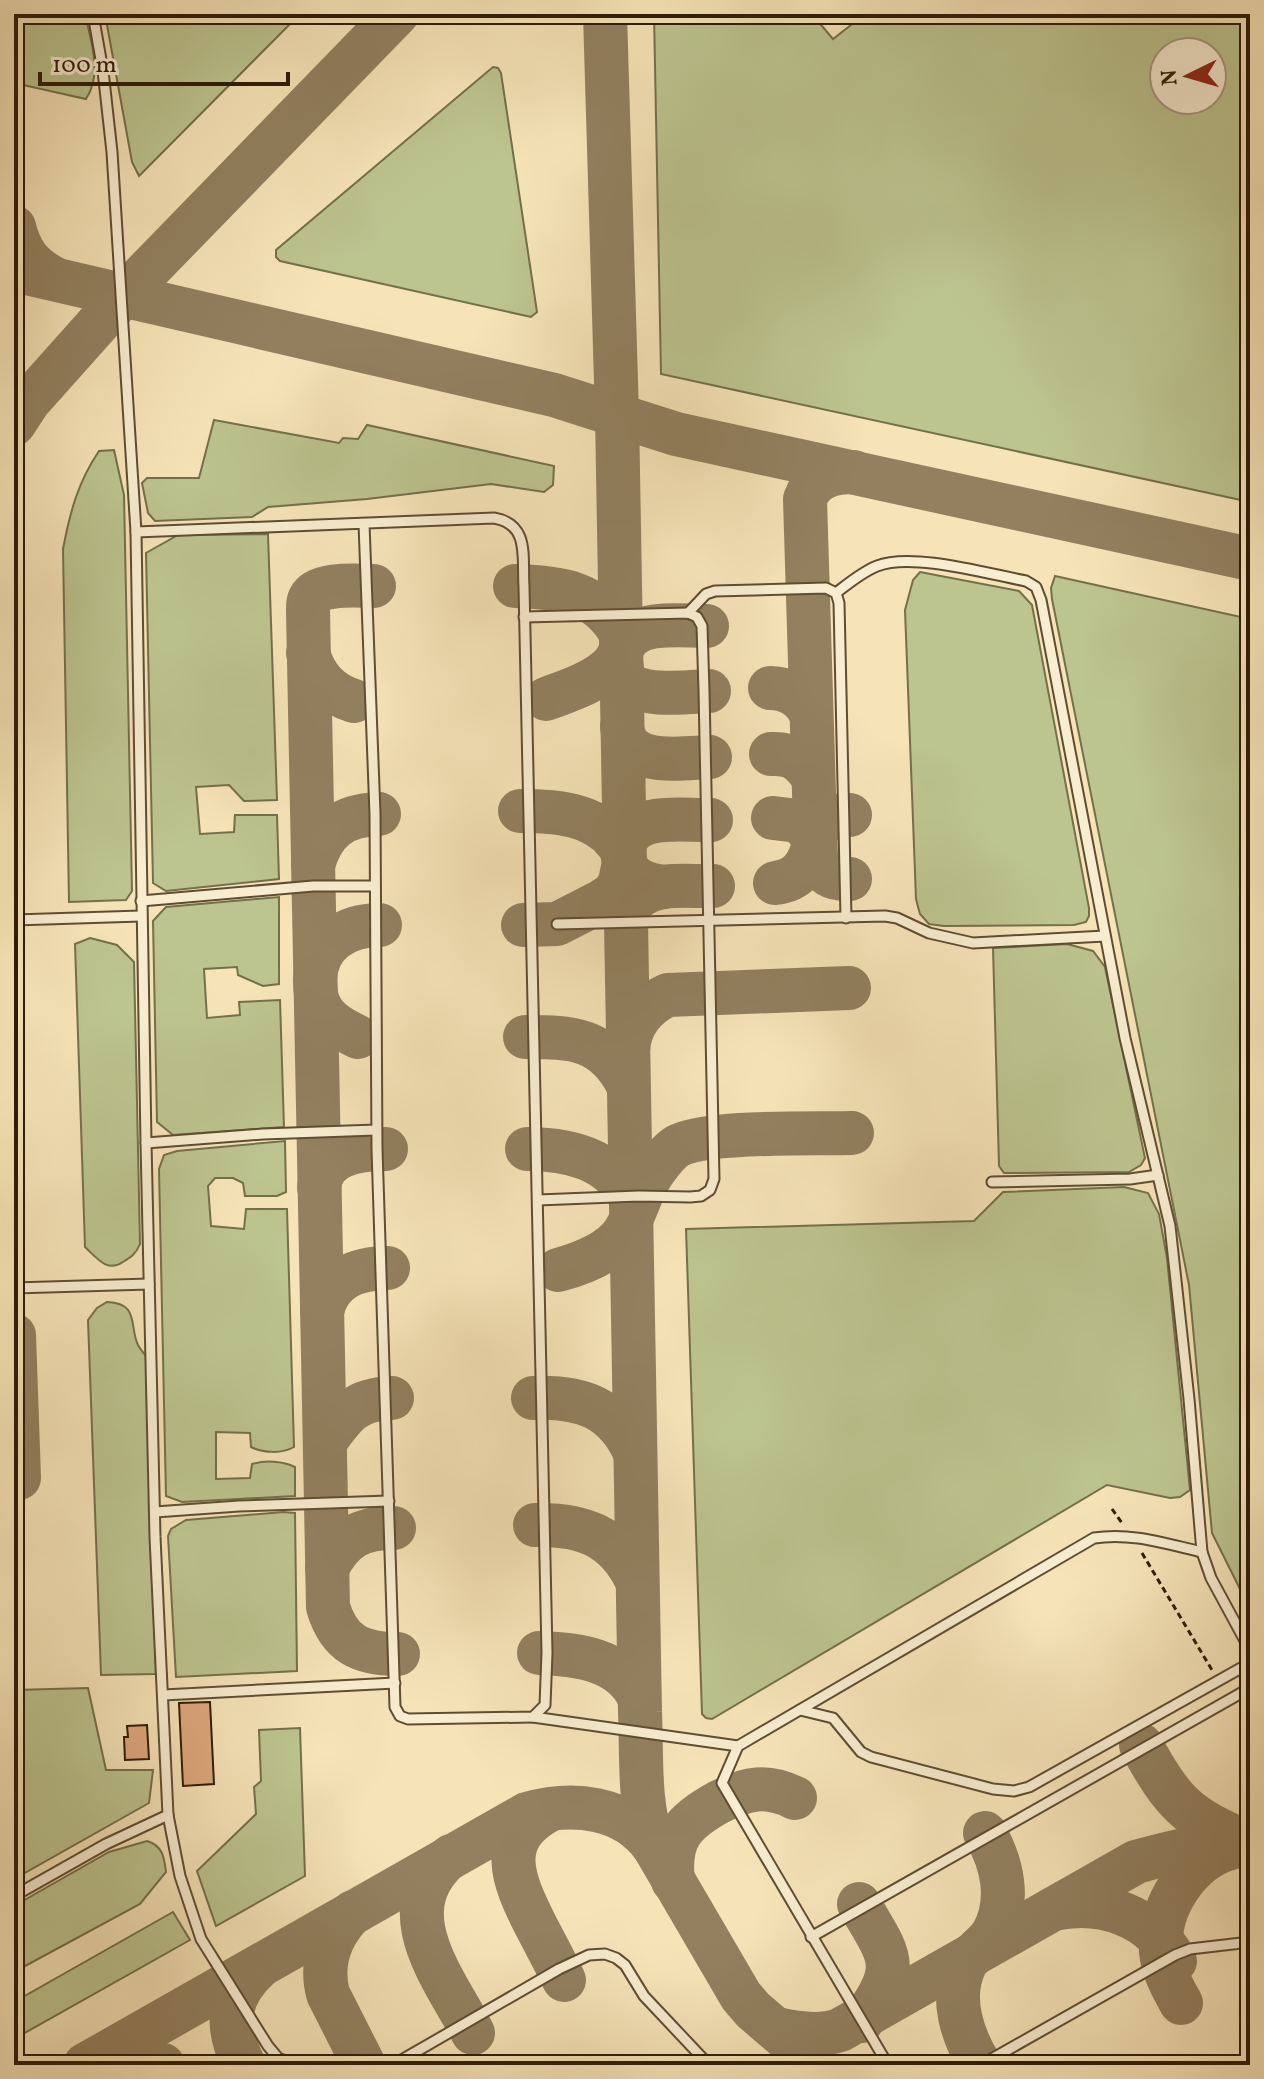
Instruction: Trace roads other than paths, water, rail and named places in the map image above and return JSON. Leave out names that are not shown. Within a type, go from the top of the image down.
[{"type":"lane","points":[[93,14],[112,152],[136,532],[149,1284],[168,1815],[180,1876],[201,1939],[268,2046],[278,2058],[295,2065]]},
{"type":"lane","points":[[136,532],[494,518],[507,520],[518,529],[522,542],[524,617],[548,1694],[545,1705],[533,1717]]},
{"type":"lane","points":[[364,524],[372,700],[376,1130],[395,1707],[400,1716],[408,1719],[533,1717],[738,1746]]},
{"type":"lane","points":[[836,593],[880,564],[909,560],[1026,581],[1036,587],[1070,745],[1125,1038],[1172,1245],[1202,1552],[1211,1578],[1250,1650]]},
{"type":"lane","points":[[688,613],[706,594],[715,591],[826,588],[836,593],[839,603],[846,918]]},
{"type":"lane","points":[[524,617],[688,613],[697,617],[702,626],[714,1179],[710,1190],[701,1196],[538,1200]]},
{"type":"lane","points":[[141,901],[313,886],[374,886]]},
{"type":"lane","points":[[14,920],[141,916]]},
{"type":"lane","points":[[557,924],[897,918],[929,933],[973,943],[1105,936]]},
{"type":"lane","points":[[146,1143],[376,1130]]},
{"type":"lane","points":[[992,1182],[1130,1179],[1158,1175]]},
{"type":"lane","points":[[14,1288],[149,1284]]},
{"type":"lane","points":[[155,1512],[389,1501]]},
{"type":"lane","points":[[888,2065],[722,1783],[738,1746],[1094,1538],[1132,1536],[1202,1552]]},
{"type":"lane","points":[[800,1710],[833,1718],[861,1752],[871,1757],[993,1789],[1014,1791],[1029,1787],[1250,1663]]},
{"type":"lane","points":[[163,1695],[395,1683]]},
{"type":"lane","points":[[811,1937],[1250,1688]]},
{"type":"lane","points":[[14,1896],[129,1832],[168,1815]]},
{"type":"lane","points":[[981,2065],[1175,1955],[1190,1949],[1250,1942]]},
{"type":"lane","points":[[393,2065],[559,1969],[589,1955],[605,1954],[625,1965],[644,1996],[709,2065]]}]
